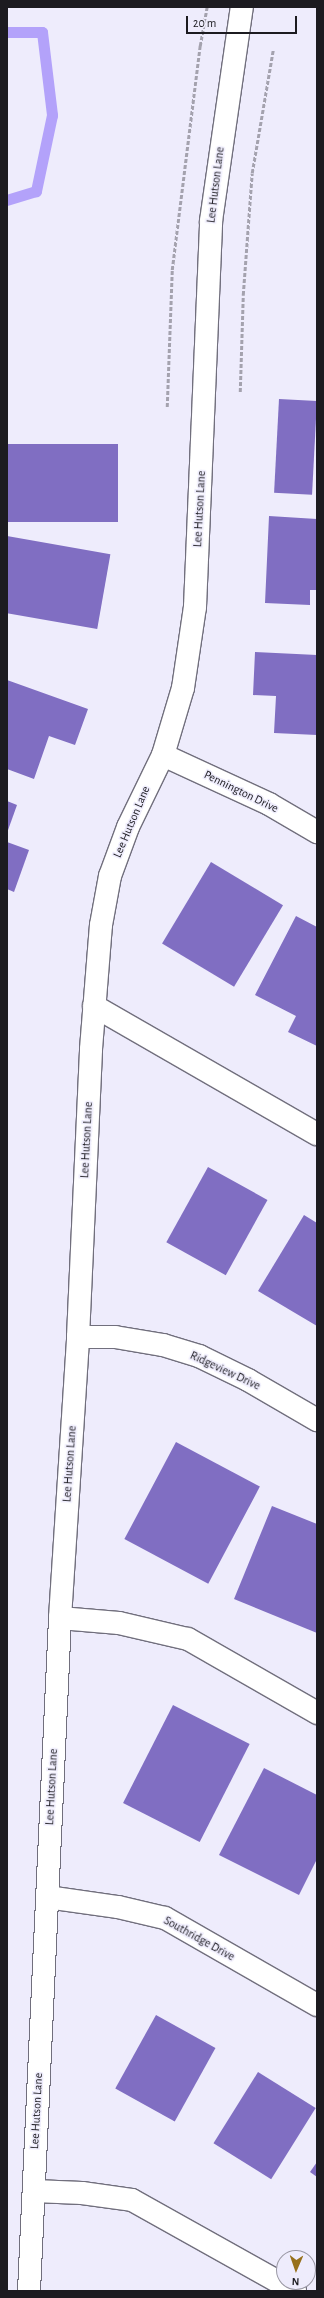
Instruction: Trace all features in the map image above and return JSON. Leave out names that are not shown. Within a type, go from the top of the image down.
[{"type":"street","name":"Lee Hutson Lane","points":[[29,2291],[60,1618],[78,1336],[94,1006],[101,925],[110,876],[128,827],[163,754],[183,688],[195,607],[211,221],[242,7]]},
{"type":"street","name":"Pennington Drive","points":[[163,754],[269,804],[317,832]]},
{"type":"street","points":[[94,1006],[317,1134]]},
{"type":"street","name":"Ridgeview Drive","points":[[78,1336],[115,1337],[163,1345],[199,1356],[248,1380],[317,1420]]},
{"type":"street","points":[[60,1618],[119,1623],[188,1639],[317,1713]]},
{"type":"street","name":"Southridge Drive","points":[[47,1897],[118,1907],[165,1918],[317,2005]]},
{"type":"street","points":[[34,2191],[82,2192],[132,2200],[295,2291]]},
{"type":"path","points":[[240,392],[243,295],[252,173],[273,50]]},
{"type":"building","points":[[279,399],[317,401],[312,495],[274,493]]},
{"type":"building","points":[[7,444],[118,444],[118,522],[7,522]]},
{"type":"building","points":[[269,516],[317,519],[317,590],[310,590],[310,605],[265,603]]},
{"type":"building","points":[[7,536],[110,554],[97,629],[7,613]]},
{"type":"building","points":[[255,652],[317,655],[317,735],[274,733],[276,696],[253,695]]},
{"type":"building","points":[[7,680],[88,709],[75,745],[49,736],[34,779],[7,769]]},
{"type":"building","points":[[7,801],[17,805],[7,833]]},
{"type":"building","points":[[7,842],[29,850],[14,892],[7,889]]},
{"type":"building","points":[[211,862],[283,905],[234,987],[162,943]]},
{"type":"building","points":[[296,916],[317,927],[317,1046],[288,1032],[296,1016],[255,995]]},
{"type":"building","points":[[208,1167],[267,1200],[226,1275],[166,1242]]},
{"type":"building","points":[[304,1215],[317,1223],[317,1326],[258,1291]]},
{"type":"building","points":[[176,1442],[260,1487],[208,1584],[124,1539]]},
{"type":"building","points":[[272,1506],[317,1524],[317,1633],[234,1599]]},
{"type":"building","points":[[173,1705],[250,1744],[200,1842],[123,1803]]},
{"type":"building","points":[[264,1768],[317,1795],[317,1859],[299,1895],[219,1855]]},
{"type":"building","points":[[156,2015],[215,2048],[175,2121],[115,2088]]},
{"type":"building","points":[[258,2072],[316,2108],[271,2179],[213,2143]]},
{"type":"building","points":[[317,2162],[317,2177],[310,2172]]},
{"type":"waterway","points":[[7,32],[42,32],[52,115],[36,191],[7,200]]}]
